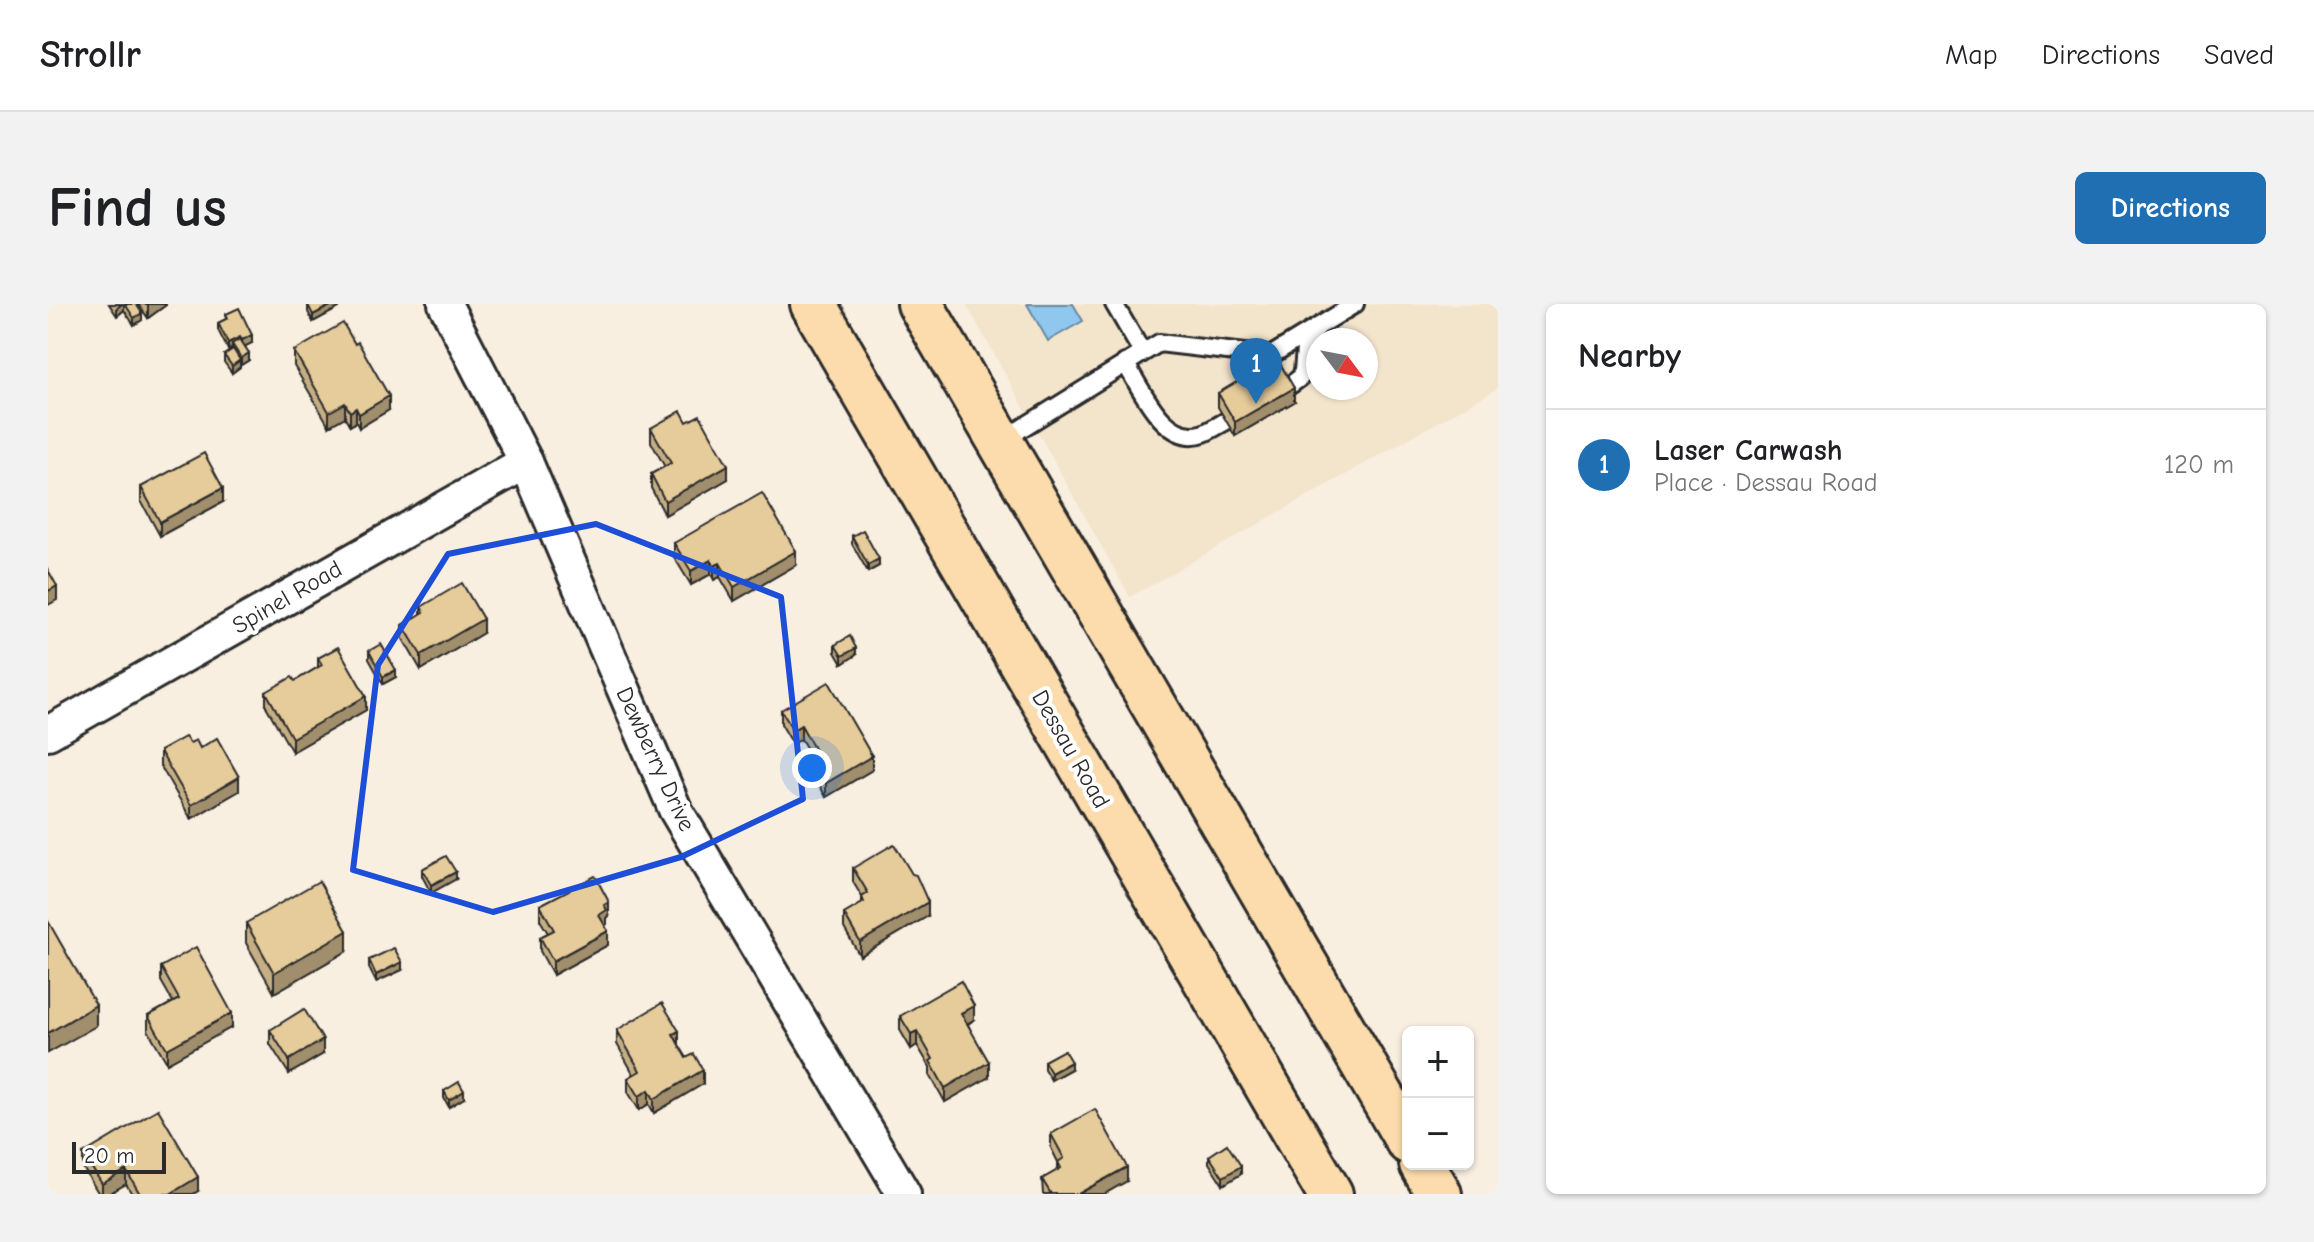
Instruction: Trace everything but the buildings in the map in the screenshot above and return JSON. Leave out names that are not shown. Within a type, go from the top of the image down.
[{"type":"main road","name":"Dessau Road","points":[[813,304],[1330,1194]]},
{"type":"main road","points":[[920,304],[1402,1131]]},
{"type":"main road","points":[[1425,1170],[1439,1194]]},
{"type":"street","name":"Dewberry Drive","points":[[445,304],[526,462],[675,809],[904,1194]]},
{"type":"street","name":"Spinel Road","points":[[48,733],[526,462]]},
{"type":"lane","points":[[1114,304],[1142,352]]},
{"type":"lane","points":[[999,442],[1159,343],[1270,356],[1355,304]]},
{"type":"lane","points":[[1286,388],[1300,378],[1305,349],[1320,326]]},
{"type":"lane","points":[[1125,363],[1162,420],[1175,432],[1187,435],[1203,433],[1226,421]]},
{"type":"highlighted area","points":[[596,524],[781,597],[803,799],[681,857],[493,912],[353,870],[378,665],[448,554]]},
{"type":"shaded area","points":[[966,304],[1498,304],[1498,388],[1130,597]]},
{"type":"water","points":[[1027,304],[1073,304],[1083,321],[1048,341]]},
{"type":"place","name":"Laser Carwash","points":[[1256,404]]}]
